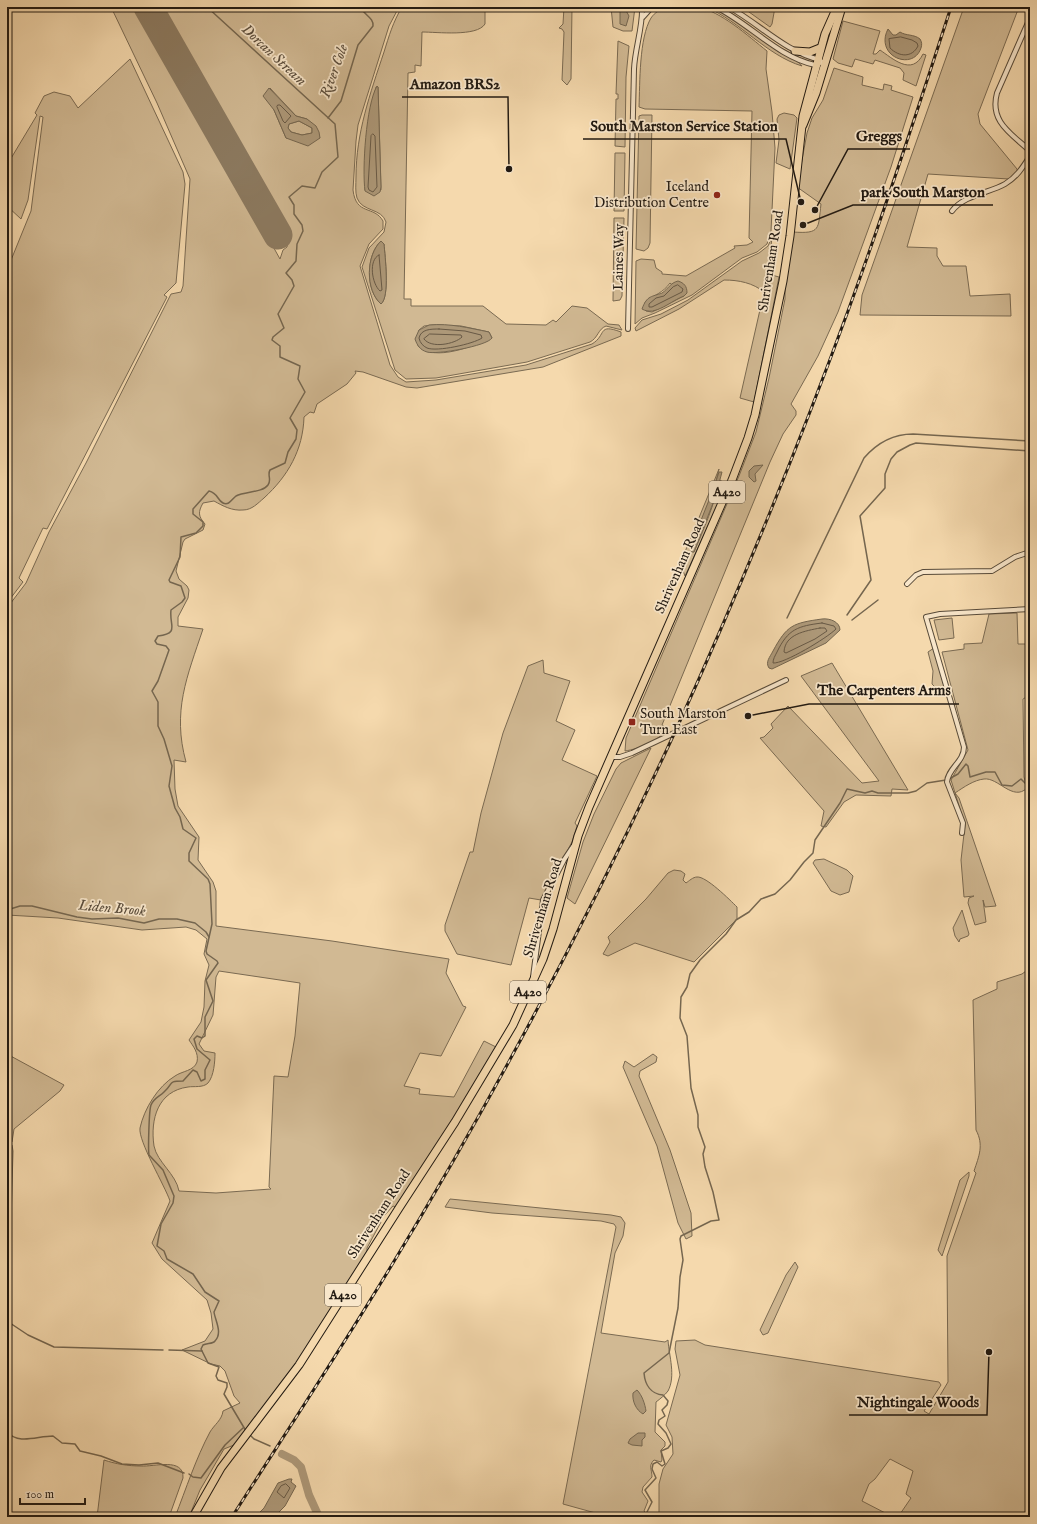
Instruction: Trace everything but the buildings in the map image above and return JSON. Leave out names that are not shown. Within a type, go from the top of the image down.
[{"type":"highway","name":"Shrivenham Road","points":[[233,1453],[299,1365],[398,1208],[455,1122],[513,1025],[533,981],[553,929],[577,841],[589,807],[732,480],[748,438],[760,390],[786,263],[797,154],[805,110],[820,48],[826,29],[837,7]]},
{"type":"highway","name":"Shrivenham Road","points":[[805,110],[826,61],[842,7]]},
{"type":"highway","points":[[795,51],[810,52],[820,48]]},
{"type":"highway","name":"A420","points":[[193,1517],[216,1475],[233,1453]]},
{"type":"highway","name":"A420","points":[[198,1517],[233,1453]]},
{"type":"street","name":"Laines Way","points":[[628,329],[634,69],[635,49],[643,18],[642,7]]},
{"type":"street","name":"Laines Way","points":[[643,18],[652,7]]},
{"type":"street","points":[[716,7],[737,18],[787,54],[805,63],[826,61]]},
{"type":"street","points":[[729,7],[777,41],[816,62]]},
{"type":"street","points":[[1030,18],[997,93],[995,104],[1002,126],[1030,151]]},
{"type":"street","points":[[952,211],[959,204],[1011,180],[1019,173],[1030,156]]},
{"type":"street","points":[[908,584],[916,575],[924,572],[992,571],[1016,557],[1030,552]]},
{"type":"street","points":[[962,833],[962,823],[947,780],[962,758],[964,747],[926,617],[940,614],[1030,609]]},
{"type":"street","points":[[611,757],[617,758],[632,753],[786,680]]},
{"type":"street","name":"Shrivenham Road","points":[[533,981],[533,969],[543,900],[564,860],[577,841]]},
{"type":"shaded area","points":[[689,6],[706,9],[734,25],[767,51],[766,69],[775,148],[771,231],[767,244],[757,252],[742,258],[692,295],[642,318],[635,324],[636,261],[641,259],[654,260],[656,268],[662,272],[662,274],[686,276],[735,248],[734,246],[747,245],[753,242],[749,238],[752,111],[645,109],[639,107],[641,61],[644,37],[651,18],[666,7]],"holes":[[[670,283],[684,296],[652,312],[646,311],[645,302],[661,292]]]},
{"type":"shaded area","points":[[111,7],[140,7],[280,259],[283,250],[287,247],[288,237],[243,154],[159,7],[399,7],[389,26],[358,125],[353,190],[358,204],[361,207],[375,213],[383,221],[383,229],[369,244],[360,266],[390,365],[398,377],[406,382],[436,380],[526,365],[592,344],[597,341],[605,329],[621,332],[621,336],[543,367],[417,388],[406,387],[363,372],[355,371],[356,373],[347,384],[317,404],[314,413],[310,412],[304,417],[301,440],[293,462],[273,490],[252,508],[246,510],[231,509],[214,501],[203,503],[200,509],[200,514],[201,519],[205,524],[203,530],[185,539],[183,542],[176,571],[179,579],[187,586],[189,590],[188,598],[178,617],[178,626],[203,629],[183,694],[180,726],[186,762],[174,760],[175,789],[178,806],[199,837],[198,860],[213,882],[216,891],[216,926],[332,941],[449,959],[446,973],[463,1006],[466,1007],[441,1056],[420,1053],[404,1086],[420,1089],[419,1094],[454,1097],[484,1041],[496,1047],[453,1119],[396,1207],[393,1206],[384,1216],[371,1214],[381,1222],[367,1248],[367,1252],[298,1363],[234,1445],[224,1449],[200,1490],[189,1517],[175,1517],[200,1452],[210,1432],[220,1420],[223,1411],[240,1403],[234,1396],[225,1371],[220,1366],[211,1364],[182,1350],[205,1341],[213,1329],[211,1313],[207,1300],[162,1259],[152,1243],[170,1201],[147,1153],[140,1128],[148,1106],[163,1086],[178,1074],[191,1069],[197,1062],[194,1047],[189,1040],[201,1022],[204,1007],[205,981],[209,965],[204,954],[207,939],[196,930],[186,927],[142,930],[58,918],[7,915],[7,608],[26,583],[49,532],[86,463],[171,294],[181,292],[183,286],[190,179],[157,103]],"holes":[[[270,88],[296,116],[307,119],[320,138],[286,138],[274,110]],[[219,971],[300,983],[295,1036],[288,1077],[274,1076],[269,1187],[271,1189],[216,1193],[179,1191],[174,1179],[159,1157],[154,1146],[153,1126],[158,1108],[163,1100],[169,1094],[178,1090],[206,1085],[212,1076],[215,1053],[204,1051],[199,1044],[213,1015],[216,977]]]},
{"type":"shaded area","points":[[142,7],[156,7],[284,235],[286,241],[282,245],[277,247],[274,244]]},
{"type":"shaded area","points":[[402,7],[485,8],[485,24],[481,28],[474,31],[456,33],[422,32],[421,66],[415,65],[415,72],[408,73],[404,299],[411,299],[411,306],[483,306],[506,324],[546,325],[553,320],[556,322],[572,306],[587,308],[608,324],[619,325],[622,330],[606,326],[603,327],[590,342],[527,362],[436,378],[406,379],[395,370],[362,267],[369,248],[384,232],[386,222],[380,214],[363,206],[356,196],[356,188],[358,145],[361,129],[374,83]],"holes":[[[376,87],[378,87],[381,190],[365,190],[369,120]],[[381,241],[384,244],[386,285],[384,300],[381,304],[372,290],[369,272],[372,255]],[[424,326],[461,326],[489,332],[492,338],[454,351],[434,353],[425,351],[418,346],[419,330]]]},
{"type":"shaded area","points":[[564,7],[572,7],[571,79],[567,85],[562,80],[564,32],[559,28],[563,24]]},
{"type":"shaded area","points":[[611,7],[635,7],[632,31],[623,31],[613,27]]},
{"type":"shaded area","points":[[706,7],[715,8],[734,18],[771,47],[795,60],[802,66],[777,54],[719,13]]},
{"type":"shaded area","points":[[742,7],[775,7],[772,24],[770,27]]},
{"type":"shaded area","points":[[964,7],[1019,7],[978,114],[980,124],[1017,169],[1017,173],[1009,179],[928,174],[907,247],[937,248],[937,256],[943,266],[966,266],[970,296],[1010,294],[1011,316],[860,315],[862,295]]},
{"type":"shaded area","points":[[843,21],[880,31],[873,54],[876,54],[880,50],[896,61],[908,65],[918,61],[923,54],[926,55],[916,86],[903,80],[904,73],[900,68],[875,60],[873,64],[855,59],[852,67],[838,63],[833,59]]},
{"type":"shaded area","points":[[618,41],[629,46],[626,77],[625,147],[615,146],[616,99],[618,99],[618,94],[616,94]]},
{"type":"shaded area","points":[[130,59],[183,172],[185,184],[176,283],[164,295],[167,297],[47,529],[43,528],[19,578],[23,582],[7,603],[7,270],[31,211],[43,117],[40,116],[28,200],[21,219],[7,206],[7,165],[37,115],[35,113],[44,96],[54,92],[70,96],[78,108]]},
{"type":"shaded area","points":[[834,68],[863,77],[862,85],[883,90],[884,84],[892,86],[891,90],[913,97],[891,167],[838,312],[818,356],[791,404],[796,411],[796,415],[783,434],[770,462],[662,725],[667,728],[655,740],[637,748],[625,751],[626,738],[739,476],[756,432],[785,299],[793,232],[813,231],[818,224],[821,204],[797,187],[807,133],[812,118],[823,100]]},
{"type":"shaded area","points":[[784,113],[794,115],[797,118],[790,169],[776,163],[779,140],[777,119],[779,115]]},
{"type":"shaded area","points":[[652,115],[650,243],[648,248],[644,251],[636,249],[639,116]]},
{"type":"shaded area","points":[[299,121],[312,128],[312,133],[302,135],[291,132],[288,128],[289,124]]},
{"type":"shaded area","points":[[615,153],[625,153],[624,211],[614,211]]},
{"type":"shaded area","points":[[614,218],[624,218],[622,296],[620,300],[613,301]]},
{"type":"shaded area","points":[[772,237],[768,274],[779,277],[754,402],[740,398],[764,292],[760,289],[746,283],[724,280],[679,309],[636,331],[635,328],[642,320],[661,314],[688,300],[742,261],[759,253],[768,246]]},
{"type":"shaded area","points":[[719,469],[713,493],[691,551],[694,552],[701,535],[712,508],[720,480],[727,485],[685,576],[682,568],[682,559]]},
{"type":"shaded area","points":[[1017,613],[1018,644],[1030,644],[1030,695],[1023,699],[1024,777],[1027,788],[1022,792],[1011,791],[989,779],[984,779],[973,782],[955,793],[951,780],[968,750],[942,652],[964,649],[964,644],[982,643],[989,614]]},
{"type":"shaded area","points":[[952,618],[954,638],[939,640],[934,620]]},
{"type":"shaded area","points":[[934,648],[945,690],[940,692],[932,684],[933,671],[928,652]]},
{"type":"shaded area","points":[[543,660],[544,673],[570,681],[556,721],[575,730],[562,760],[597,776],[575,823],[577,826],[572,842],[541,900],[529,898],[511,965],[457,954],[445,931],[445,925],[470,852],[473,852],[481,813],[503,733],[528,666]]},
{"type":"shaded area","points":[[832,663],[908,790],[892,789],[891,796],[856,795],[844,802],[826,827],[821,826],[824,811],[760,738],[764,737],[773,728],[771,724],[788,706],[862,783],[879,781],[801,676]]},
{"type":"shaded area","points":[[651,748],[575,904],[567,898],[583,842],[594,814],[616,769],[621,763]]},
{"type":"shaded area","points":[[955,793],[959,798],[996,906],[985,907],[983,900],[986,922],[975,925],[968,903],[969,898],[974,896],[964,897],[961,860],[965,825]]},
{"type":"shaded area","points":[[824,859],[847,870],[853,876],[849,892],[840,895],[831,891],[813,863],[815,860]]},
{"type":"shaded area","points":[[674,870],[681,871],[685,874],[683,880],[686,883],[697,877],[712,884],[737,907],[737,919],[694,962],[635,943],[608,956],[603,954],[610,942],[608,937],[646,899],[668,873]]},
{"type":"shaded area","points":[[962,910],[969,934],[968,936],[960,939],[959,942],[955,936],[953,928]]},
{"type":"shaded area","points":[[1030,968],[1030,1517],[898,1517],[911,1498],[906,1494],[913,1471],[890,1459],[875,1479],[869,1484],[862,1501],[893,1517],[660,1517],[659,1484],[663,1469],[673,1454],[672,1437],[666,1425],[680,1375],[675,1349],[676,1341],[695,1340],[705,1345],[939,1382],[941,1385],[924,1411],[929,1414],[948,1382],[947,1256],[976,1173],[974,1171],[980,1150],[980,1141],[976,1130],[973,1000],[997,989],[997,982],[1022,974]]},
{"type":"shaded area","points":[[7,1054],[64,1085],[60,1091],[14,1129],[12,1142],[7,1140]]},
{"type":"shaded area","points":[[653,1054],[657,1057],[656,1062],[640,1071],[639,1076],[670,1150],[691,1213],[692,1236],[686,1239],[678,1223],[657,1146],[623,1067],[625,1061],[634,1067]]},
{"type":"shaded area","points":[[7,1144],[12,1145],[13,1151],[11,1222],[7,1224]]},
{"type":"shaded area","points":[[969,1172],[969,1176],[942,1256],[938,1250],[960,1180]]},
{"type":"shaded area","points":[[450,1199],[611,1215],[621,1217],[625,1223],[623,1236],[615,1253],[601,1333],[665,1342],[668,1340],[672,1372],[672,1379],[668,1391],[656,1402],[655,1432],[665,1442],[665,1446],[661,1450],[661,1462],[654,1460],[652,1462],[652,1477],[643,1487],[642,1492],[648,1501],[644,1511],[649,1517],[610,1517],[563,1504],[616,1227],[614,1224],[601,1221],[492,1213],[445,1207]]},
{"type":"shaded area","points":[[795,1262],[798,1267],[768,1333],[763,1335],[760,1330],[786,1275]]},
{"type":"shaded area","points":[[104,1460],[131,1466],[167,1464],[179,1467],[182,1471],[183,1478],[169,1517],[97,1517]]},
{"type":"water","points":[[620,7],[624,7],[629,16],[626,26],[620,24]]},
{"type":"water","points":[[888,29],[893,35],[900,32],[920,39],[921,47],[917,55],[910,59],[903,60],[896,58],[890,53],[886,47],[885,39]]},
{"type":"water","points":[[377,86],[381,187],[380,192],[374,196],[365,191],[364,168],[370,107]]},
{"type":"water","points":[[269,88],[296,116],[307,119],[316,126],[320,138],[308,146],[286,138],[274,110],[263,96]],"holes":[[[299,121],[312,128],[312,133],[302,135],[291,132],[288,128],[289,124]]]},
{"type":"water","points":[[381,241],[384,244],[386,285],[384,300],[381,304],[372,290],[369,272],[372,255]]},
{"type":"water","points":[[678,281],[686,287],[687,293],[684,296],[652,311],[642,309],[648,299],[662,293]]},
{"type":"water","points":[[429,325],[452,325],[489,332],[492,338],[472,347],[432,353],[427,352],[419,347],[415,339],[419,330]]},
{"type":"water","points":[[763,465],[755,474],[756,481],[754,482],[749,477],[749,471],[754,466]]},
{"type":"water","points":[[719,472],[722,472],[715,498],[694,552],[691,552],[697,532]]},
{"type":"water","points":[[822,619],[834,621],[840,627],[840,630],[826,643],[772,669],[769,668],[769,657],[782,636],[787,631],[797,624]]},
{"type":"water","points":[[637,1390],[645,1405],[646,1411],[643,1414],[636,1408],[634,1402],[633,1393]]},
{"type":"water","points":[[638,1433],[645,1433],[645,1437],[642,1440],[642,1446],[628,1443],[630,1439]]},
{"type":"water","points":[[292,1479],[291,1482],[296,1486],[285,1506],[274,1517],[255,1517],[264,1508],[278,1483]]},
{"type":"waterway","name":"River Cole","points":[[207,7],[335,124],[338,157],[322,172],[315,188],[302,186],[289,197],[294,205],[294,214],[302,225],[303,231],[297,244],[296,261],[286,273],[292,280],[294,286],[278,314],[284,328],[273,337],[272,340],[280,346],[280,357],[300,366],[298,379],[305,392],[290,418],[297,430],[296,439],[288,452],[285,463],[270,470],[269,483],[265,488],[258,491],[240,494],[227,504],[221,502],[214,493],[209,491],[193,509],[193,514],[203,522],[203,526],[196,533],[181,537],[180,557],[169,580],[170,582],[181,586],[185,598],[171,610],[171,631],[165,635],[158,636],[155,641],[157,644],[166,646],[169,650],[158,681],[152,691],[158,702],[158,726],[164,739],[172,766],[169,786],[183,829],[196,838],[189,853],[189,861],[208,879],[210,884],[212,924],[206,951],[207,954],[218,963],[206,980],[213,1001],[205,1017],[205,1036],[202,1038],[197,1036],[194,1039],[197,1049],[210,1060],[205,1070],[205,1079],[201,1081],[197,1072],[193,1070],[183,1081],[175,1081],[171,1083],[151,1105],[149,1155],[163,1170],[174,1196],[173,1203],[161,1224],[157,1246],[164,1251],[167,1259],[193,1274],[205,1292],[219,1301],[214,1312],[218,1326],[217,1338],[213,1343],[203,1345],[201,1349],[208,1363],[219,1367],[216,1376],[218,1380],[227,1383],[224,1394],[246,1431]]},
{"type":"waterway","name":"River Cole","points":[[328,118],[341,101],[358,45],[373,26],[372,20],[361,7]]},
{"type":"waterway","points":[[787,618],[864,458],[874,448],[886,440],[906,434],[1030,441]]},
{"type":"waterway","points":[[847,615],[871,580],[860,516],[885,488],[885,474],[891,459],[897,452],[916,443],[1030,451]]},
{"type":"waterway","points":[[852,620],[878,600]]},
{"type":"waterway","points":[[949,779],[958,774],[966,764],[968,766],[970,777],[986,772],[995,772],[1002,785],[1012,786],[1021,779],[1030,788]]},
{"type":"waterway","points":[[654,1517],[647,1512],[652,1502],[645,1490],[656,1478],[652,1469],[653,1464],[657,1462],[662,1466],[665,1464],[661,1451],[668,1448],[671,1444],[666,1433],[658,1424],[659,1420],[665,1416],[662,1410],[667,1405],[668,1401],[663,1395],[655,1393],[649,1388],[644,1373],[669,1353],[678,1308],[680,1277],[683,1260],[680,1239],[681,1236],[711,1221],[719,1220],[713,1192],[705,1167],[703,1154],[705,1147],[698,1127],[698,1115],[691,1088],[687,1036],[680,1018],[681,997],[687,987],[690,974],[700,960],[726,934],[736,920],[749,912],[761,899],[775,894],[790,880],[813,853],[815,840],[840,803],[847,789],[865,793],[872,791],[878,793],[908,793],[916,791],[927,783],[946,780]]},
{"type":"waterway","name":"Liden Brook","points":[[7,910],[20,906],[32,906],[77,917],[92,919],[118,918],[144,923],[159,919],[177,919],[195,923],[206,932],[209,937]]},
{"type":"waterway","points":[[7,1321],[28,1335],[54,1347],[163,1350]]},
{"type":"waterway","points":[[169,1350],[202,1351]]},
{"type":"waterway","points":[[189,1474],[193,1477],[201,1478],[225,1445],[243,1428]]},
{"type":"waterway","points":[[7,1432],[12,1436],[23,1439],[53,1436],[62,1443],[75,1444],[80,1451],[101,1456],[122,1464],[139,1465],[158,1463],[184,1473]]},
{"type":"waterway","name":"River Cole","points":[[250,1435],[254,1439],[270,1446]]},
{"type":"waterway","name":"River Cole","points":[[282,1454],[294,1460],[301,1467],[309,1495],[319,1517]]},
{"type":"runway","points":[[148,7],[278,235]]},
{"type":"railway","points":[[232,1517],[371,1299],[467,1137],[540,1004],[643,800],[721,628],[766,523],[808,417],[875,235],[951,7]]},
{"type":"place","name":"Amazon BRS2","points":[[509,169]]},
{"type":"place","name":"Iceland Distribution Centre","points":[[717,195]]},
{"type":"place","name":"South Marston Service Station","points":[[801,202]]},
{"type":"place","name":"Greggs","points":[[815,210]]},
{"type":"place","name":"park South Marston","points":[[803,225]]},
{"type":"place","name":"The Carpenters Arms","points":[[748,716]]},
{"type":"place","name":"South Marston Turn East","points":[[632,722]]},
{"type":"place","name":"Nightingale Woods","points":[[989,1352]]},
{"type":"water label","name":"Dorcan Stream","points":[[274,55]]}]
